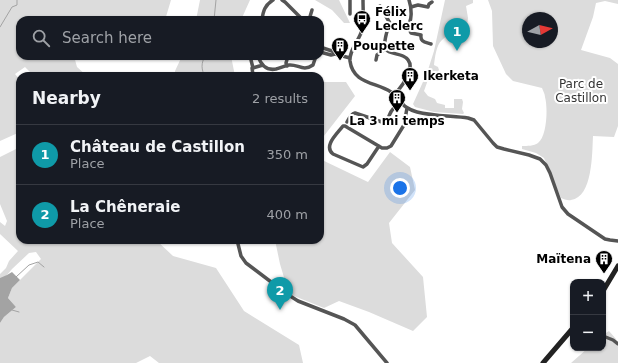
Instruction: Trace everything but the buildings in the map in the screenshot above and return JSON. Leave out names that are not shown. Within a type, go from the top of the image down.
[{"type":"street","points":[[263,16],[265,6],[273,0]]},
{"type":"street","points":[[283,0],[298,16]]},
{"type":"street","points":[[350,0],[350,14]]},
{"type":"street","points":[[363,0],[364,16],[362,31],[352,49],[350,58],[351,68],[360,79],[388,90],[395,94],[407,108],[420,113],[468,118],[474,120],[497,146],[540,159],[546,165],[562,207],[568,214],[605,239],[618,241]]},
{"type":"street","points":[[407,25],[412,12],[409,0]]},
{"type":"street","points":[[411,7],[418,5],[428,7],[432,2]]},
{"type":"street","points":[[380,6],[391,25]]},
{"type":"street","points":[[310,16],[312,10]]},
{"type":"street","points":[[391,25],[407,25]]},
{"type":"street","points":[[385,49],[384,47],[388,28],[391,25]]},
{"type":"street","points":[[407,25],[411,33],[421,35],[420,39],[422,41],[431,44]]},
{"type":"street","points":[[324,49],[331,55],[335,54],[350,58]]},
{"type":"street","points":[[385,49],[404,56],[410,63],[407,78],[395,94]]},
{"type":"street","points":[[376,60],[377,54],[385,49]]},
{"type":"street","points":[[398,60],[400,55]]},
{"type":"street","points":[[251,60],[253,72]]},
{"type":"street","points":[[259,60],[260,63],[270,69],[290,65],[307,68],[313,65],[315,60]]},
{"type":"street","points":[[287,60],[287,66]]},
{"type":"street","points":[[253,68],[263,65]]},
{"type":"street","points":[[347,122],[352,113],[355,113],[385,122],[391,111],[402,104]]},
{"type":"street","points":[[379,146],[367,164],[363,167],[331,153],[329,148],[330,143],[343,126],[379,146],[387,148],[391,146],[404,125],[407,108]]},
{"type":"street","points":[[238,244],[241,256],[246,262],[287,294],[298,301],[344,319],[355,325],[387,363]]},
{"type":"street","points":[[606,286],[618,266]]},
{"type":"street","points":[[542,363],[570,331]]},
{"type":"street","points":[[606,337],[618,344]]},
{"type":"green space","points":[[0,0],[171,0],[166,16],[16,16],[16,60],[75,60],[77,67],[83,72],[30,72],[25,67],[16,72],[16,134],[0,141]]},
{"type":"green space","points":[[200,0],[250,0],[243,16],[197,16]]},
{"type":"green space","points":[[315,0],[339,0],[350,23],[344,23],[332,10]]},
{"type":"green space","points":[[445,0],[473,0],[473,3],[466,6],[468,18],[467,34],[465,37],[459,34],[453,34],[444,38],[440,42],[436,52],[434,65],[438,67],[439,70],[435,75],[429,77],[424,91],[428,96],[435,99],[437,103],[445,105],[445,108],[454,108],[454,99],[462,99],[463,114],[434,112],[415,107],[413,104],[427,73],[434,51]]},
{"type":"green space","name":"Parc de Castillon","points":[[488,0],[618,0],[618,4],[605,1],[596,3],[593,17],[581,50],[610,58],[618,64],[618,126],[614,137],[593,136],[590,173],[584,191],[578,197],[570,200],[561,198],[544,158],[536,153],[522,149],[522,146],[538,143],[541,139],[545,128],[545,95],[542,88],[513,81],[506,74],[493,46],[492,11]]},
{"type":"green space","points":[[180,60],[232,60],[234,72],[175,72]]},
{"type":"green space","points":[[324,82],[346,82],[355,96],[324,136]]},
{"type":"green space","points":[[16,149],[16,244],[160,244],[173,256],[216,268],[244,311],[299,345],[303,363],[159,363],[150,356],[136,363],[0,363],[0,323],[4,317],[16,307],[8,298],[12,288],[41,259],[36,252],[29,253],[0,282],[0,274],[18,251],[0,234],[0,222],[5,226],[7,221],[0,204],[0,157]]},
{"type":"green space","points":[[390,152],[410,167],[415,190],[389,223],[392,243],[423,277],[427,317],[413,331],[339,301],[324,308],[289,294],[276,244],[324,244],[324,161],[368,182]]},
{"type":"green space","points":[[609,331],[616,339],[618,347],[618,363],[571,363],[585,351],[606,351],[606,333]]},
{"type":"shaded area","points":[[12,272],[20,280],[12,288],[8,298],[16,307],[4,317],[0,323],[0,278]]},
{"type":"waterway","points":[[0,27],[12,7],[17,5],[17,0]]},
{"type":"waterway","points":[[214,16],[216,0]]},
{"type":"waterway","points":[[203,60],[202,66],[203,72]]},
{"type":"waterway","points":[[16,277],[29,265],[38,262],[44,267]]},
{"type":"waterway","points":[[12,310],[19,312]]},
{"type":"place","name":"Félix Leclerc","points":[[362,34]]},
{"type":"place","name":"Château de Castillon","points":[[457,51]]},
{"type":"place","name":"Poupette","points":[[340,61]]},
{"type":"place","name":"Ikerketa","points":[[410,91]]},
{"type":"place","name":"La 3 mi temps","points":[[397,113]]},
{"type":"place","name":"Maïtena","points":[[604,274]]},
{"type":"place","name":"La Chêneraie","points":[[280,310]]}]
